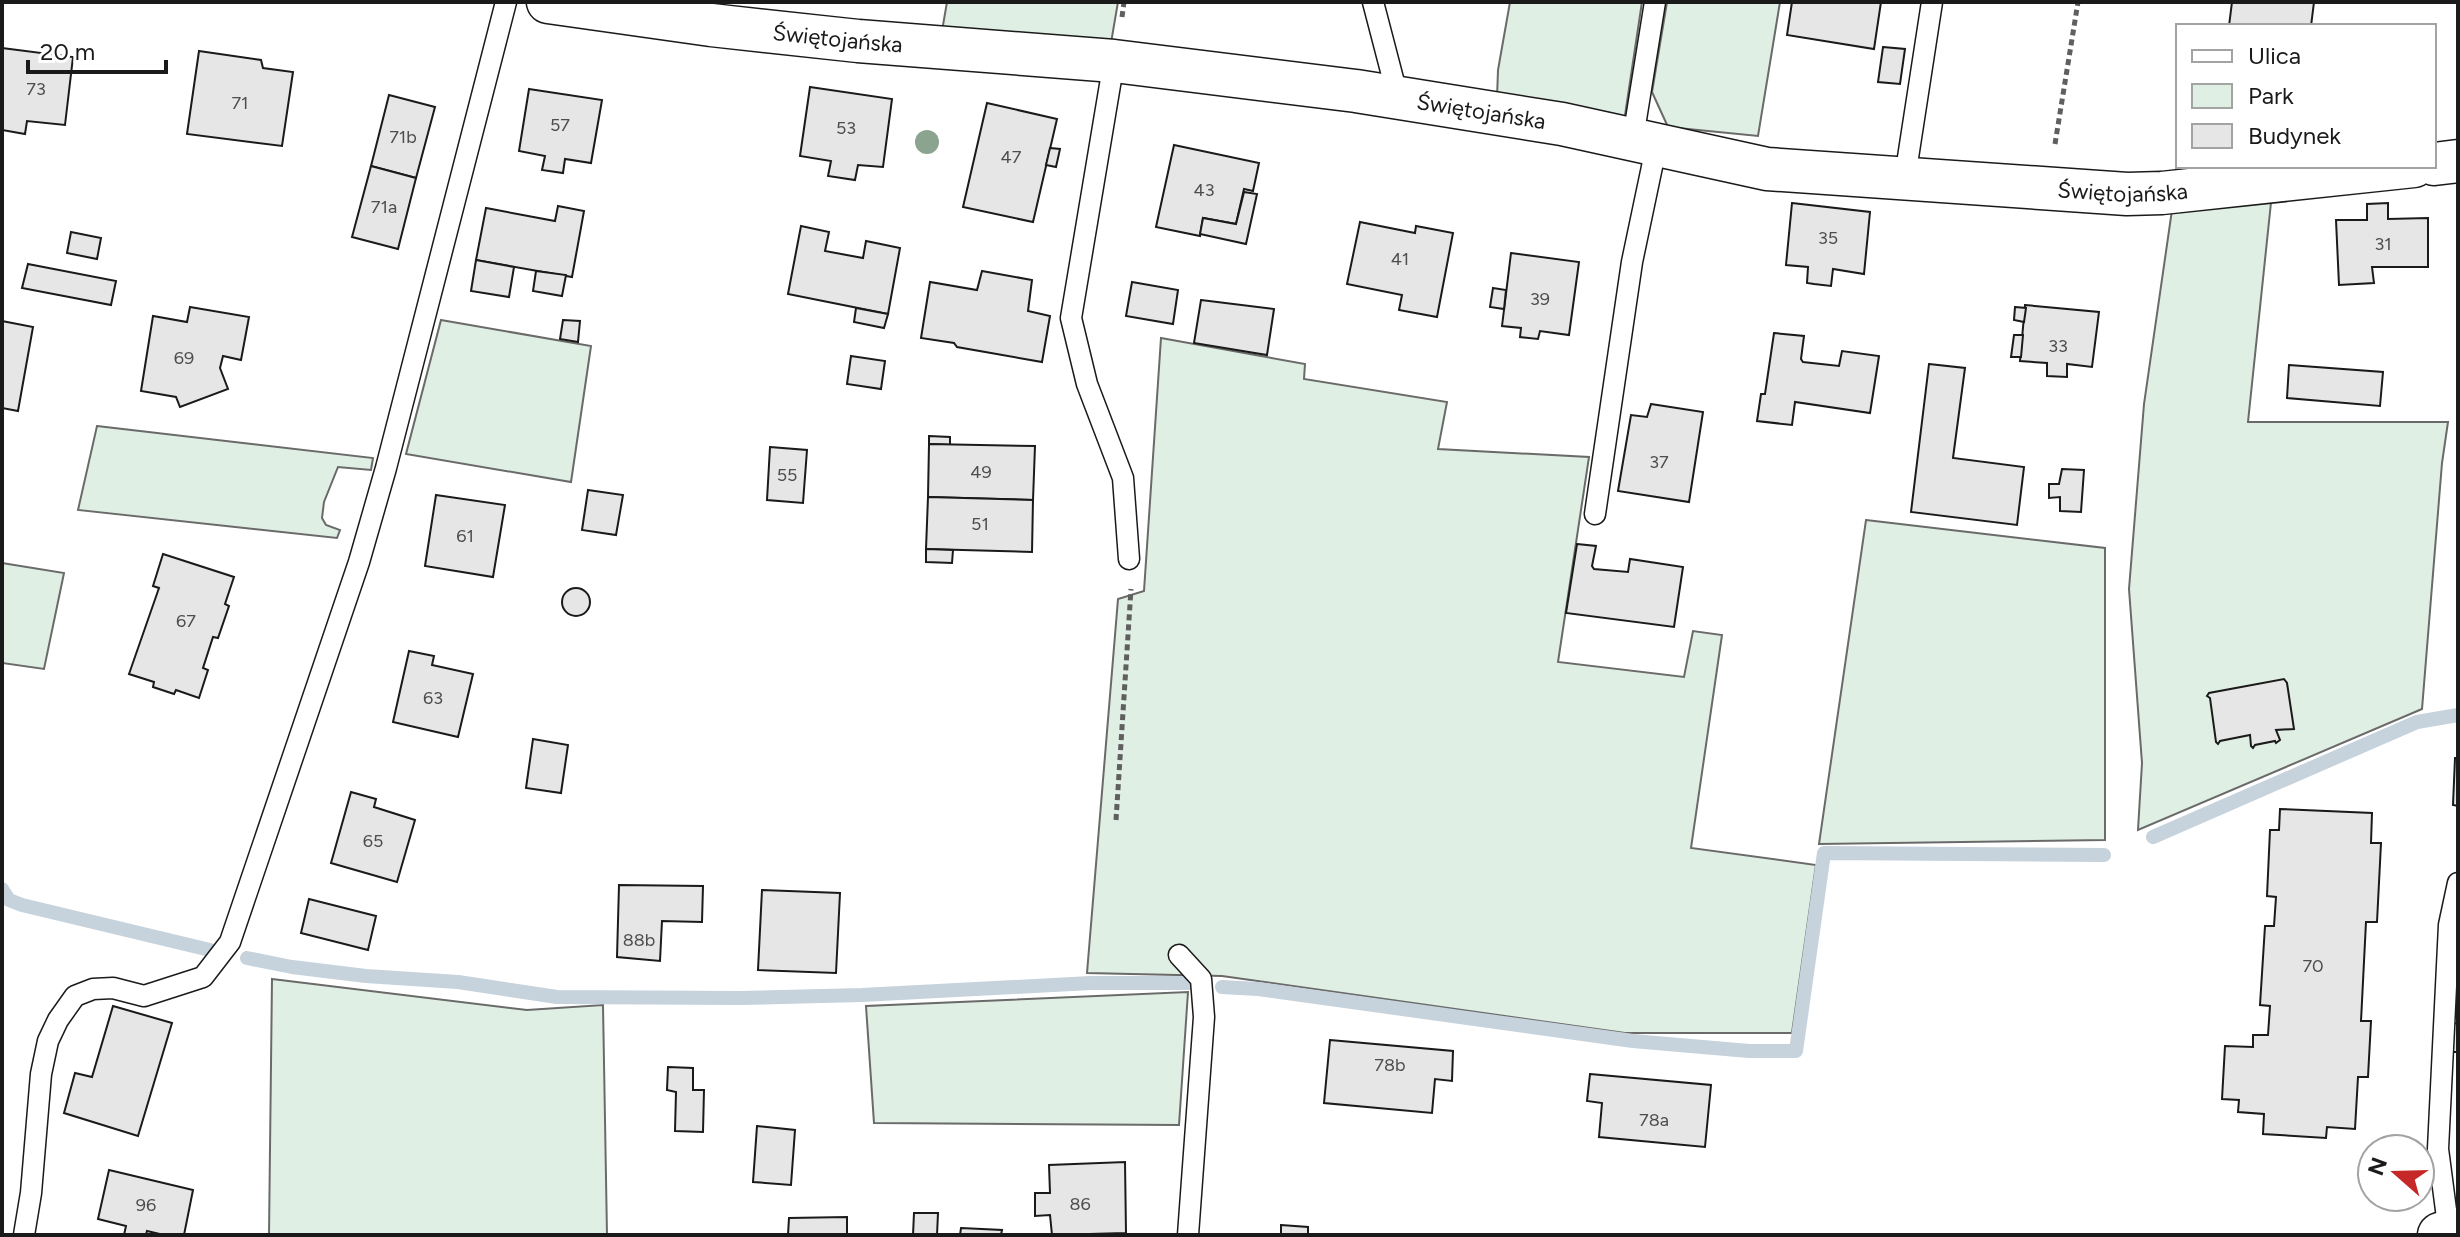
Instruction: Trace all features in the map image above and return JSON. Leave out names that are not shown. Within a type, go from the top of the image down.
[{"type":"street","name":"Świętojańska","points":[[548,2],[711,25],[858,41],[1114,61],[1398,98],[1562,124],[1767,169],[2127,194],[2395,168]]},
{"type":"street","points":[[2436,164],[2458,161]]},
{"type":"lane","points":[[24,1235],[31,1193],[41,1074],[48,1041],[58,1020],[75,996],[93,989],[113,988],[144,996],[203,977],[230,942],[359,562],[506,2]]},
{"type":"lane","points":[[1373,2],[1398,98]]},
{"type":"lane","points":[[1595,514],[1632,262],[1655,2]]},
{"type":"lane","points":[[1905,177],[1932,2]]},
{"type":"lane","points":[[1114,61],[1071,318],[1087,384],[1123,478],[1129,559]]},
{"type":"lane","points":[[2449,1233],[2438,1149],[2449,925],[2458,883]]},
{"type":"lane","points":[[1179,955],[1201,979],[1204,1017],[1188,1235]]},
{"type":"path","points":[[2048,189],[2078,2]]},
{"type":"path","points":[[1116,820],[1131,600],[1129,559]]},
{"type":"green space","points":[[947,2],[1118,2],[1111,43],[942,31]]},
{"type":"green space","points":[[1510,2],[1642,2],[1624,122],[1497,98],[1498,70]]},
{"type":"green space","points":[[1667,2],[1780,2],[1758,136],[1668,127],[1652,92]]},
{"type":"green space","points":[[2272,193],[2248,422],[2448,422],[2422,709],[2138,830],[2142,763],[2129,589],[2144,404],[2173,203]]},
{"type":"green space","points":[[441,320],[591,346],[571,482],[406,454]]},
{"type":"green space","points":[[1161,338],[1305,364],[1304,379],[1447,402],[1438,449],[1589,457],[1558,662],[1684,677],[1693,631],[1722,635],[1691,848],[1816,865],[1792,1033],[1625,1033],[1222,976],[1087,973],[1118,599],[1144,591]]},
{"type":"green space","points":[[97,426],[373,458],[371,470],[338,467],[324,502],[322,518],[326,525],[340,530],[337,538],[78,510]]},
{"type":"green space","points":[[1866,520],[2105,548],[2105,840],[1819,844]]},
{"type":"green space","points":[[2,563],[64,573],[44,669],[2,663]]},
{"type":"green space","points":[[272,979],[527,1010],[603,1005],[607,1235],[269,1235]]},
{"type":"green space","points":[[1188,992],[1179,1125],[874,1123],[866,1006]]},
{"type":"building","points":[[1792,2],[1881,2],[1874,49],[1787,35]]},
{"type":"building","points":[[2232,2],[2314,2],[2311,24],[2229,24]]},
{"type":"building","points":[[1883,47],[1905,49],[1900,84],[1878,82]]},
{"type":"building","points":[[2,48],[73,57],[65,125],[27,121],[25,134],[2,130]]},
{"type":"building","points":[[199,51],[261,60],[263,68],[293,72],[282,146],[187,134]]},
{"type":"building","points":[[810,87],[892,99],[883,167],[858,165],[855,180],[828,176],[831,161],[800,156]]},
{"type":"building","points":[[529,89],[602,100],[591,163],[565,159],[563,173],[542,170],[545,156],[519,151]]},
{"type":"building","points":[[389,95],[435,107],[416,178],[371,166]]},
{"type":"building","points":[[987,103],[1057,119],[1033,222],[963,207]]},
{"type":"building","points":[[1174,145],[1259,163],[1253,191],[1244,189],[1236,224],[1203,218],[1200,236],[1156,227]]},
{"type":"building","points":[[1050,148],[1060,149],[1056,167],[1046,165]]},
{"type":"building","points":[[371,166],[416,178],[398,249],[352,237]]},
{"type":"building","points":[[1244,192],[1257,194],[1246,244],[1200,234],[1203,218],[1236,224]]},
{"type":"building","points":[[1792,203],[1870,212],[1864,274],[1833,269],[1831,286],[1807,283],[1808,267],[1786,265]]},
{"type":"building","points":[[2388,203],[2388,219],[2428,218],[2428,267],[2372,267],[2374,283],[2339,285],[2336,220],[2367,220],[2367,204]]},
{"type":"building","points":[[558,206],[584,211],[572,277],[476,260],[486,208],[555,221]]},
{"type":"building","points":[[1360,222],[1415,233],[1416,226],[1453,233],[1437,317],[1399,310],[1402,295],[1347,284]]},
{"type":"building","points":[[801,226],[829,232],[825,251],[863,258],[866,241],[900,248],[888,314],[788,294]]},
{"type":"building","points":[[71,232],[101,238],[97,259],[67,253]]},
{"type":"building","points":[[1511,253],[1579,262],[1569,335],[1540,331],[1538,339],[1520,337],[1521,328],[1502,326]]},
{"type":"building","points":[[476,260],[514,267],[509,297],[471,291]]},
{"type":"building","points":[[28,264],[116,281],[111,305],[22,288]]},
{"type":"building","points":[[536,271],[566,275],[562,296],[533,291]]},
{"type":"building","points":[[982,271],[1032,280],[1028,311],[1050,316],[1042,362],[921,338],[930,282],[977,290]]},
{"type":"building","points":[[1132,282],[1178,290],[1173,324],[1126,316]]},
{"type":"building","points":[[1493,288],[1506,290],[1504,309],[1490,307]]},
{"type":"building","points":[[1201,300],[1274,309],[1267,355],[1194,343]]},
{"type":"building","points":[[2025,305],[2099,312],[2092,367],[2067,364],[2067,377],[2047,376],[2047,363],[2020,361]]},
{"type":"building","points":[[190,307],[249,317],[241,360],[223,356],[220,368],[228,389],[180,407],[176,397],[141,391],[153,316],[187,322]]},
{"type":"building","points":[[2015,307],[2026,308],[2024,322],[2014,320]]},
{"type":"building","points":[[856,308],[888,314],[884,328],[854,322]]},
{"type":"building","points":[[563,320],[580,321],[578,342],[560,339]]},
{"type":"building","points":[[2,321],[33,327],[18,411],[2,408]]},
{"type":"building","points":[[1774,333],[1804,336],[1803,362],[1839,366],[1842,351],[1879,356],[1870,413],[1795,402],[1792,425],[1757,421],[1761,394],[1765,394]]},
{"type":"building","points":[[2014,335],[2023,335],[2021,357],[2011,357]]},
{"type":"building","points":[[851,356],[885,361],[881,389],[847,384]]},
{"type":"building","points":[[1929,364],[1965,368],[1953,458],[2024,467],[2017,525],[1911,512]]},
{"type":"building","points":[[2289,365],[2383,372],[2380,406],[2287,398]]},
{"type":"building","points":[[1651,404],[1703,412],[1689,502],[1618,491],[1631,415],[1647,417]]},
{"type":"building","points":[[929,436],[950,437],[950,445],[929,444]]},
{"type":"building","points":[[929,444],[1035,446],[1033,500],[928,497]]},
{"type":"building","points":[[770,447],[807,450],[803,503],[767,500]]},
{"type":"building","points":[[2062,469],[2084,470],[2081,512],[2060,511],[2060,497],[2049,498],[2049,484],[2059,484]]},
{"type":"building","points":[[588,490],[623,495],[616,535],[582,530]]},
{"type":"building","points":[[436,495],[505,505],[493,577],[425,566]]},
{"type":"building","points":[[928,497],[1033,500],[1032,552],[926,549]]},
{"type":"building","points":[[1577,544],[1596,546],[1594,569],[1628,572],[1630,559],[1683,567],[1674,627],[1566,613]]},
{"type":"building","points":[[926,549],[953,550],[952,563],[926,562]]},
{"type":"building","points":[[163,554],[234,577],[225,604],[229,606],[218,638],[213,637],[203,668],[208,670],[199,698],[176,690],[174,694],[153,687],[154,682],[129,674],[159,588],[153,586]]},
{"type":"building","points":[[576,588],[586,592],[590,602],[586,612],[576,616],[566,612],[562,602],[566,592]]},
{"type":"building","points":[[409,651],[434,656],[432,665],[473,674],[458,737],[393,722]]},
{"type":"building","points":[[2284,679],[2294,729],[2276,730],[2280,740],[2253,748],[2250,735],[2216,742],[2210,698],[2207,696],[2209,693]]},
{"type":"building","points":[[533,739],[568,745],[561,793],[526,788]]},
{"type":"building","points":[[2455,758],[2458,758],[2458,806],[2453,805]]},
{"type":"building","points":[[351,792],[376,799],[374,807],[415,820],[397,882],[331,863]]},
{"type":"building","points":[[2280,809],[2372,813],[2371,843],[2381,843],[2377,922],[2366,922],[2361,1021],[2371,1021],[2368,1077],[2358,1077],[2355,1129],[2327,1127],[2326,1138],[2263,1134],[2264,1114],[2238,1112],[2239,1100],[2222,1099],[2225,1046],[2253,1047],[2253,1035],[2268,1035],[2270,1006],[2260,1005],[2265,926],[2274,926],[2276,897],[2267,896],[2270,830],[2279,830]]},
{"type":"building","points":[[619,885],[703,886],[702,922],[662,921],[660,961],[617,957]]},
{"type":"building","points":[[762,890],[840,893],[836,973],[758,970]]},
{"type":"building","points":[[309,899],[376,916],[368,950],[301,933]]},
{"type":"building","points":[[113,1006],[172,1023],[138,1136],[64,1113],[75,1073],[92,1077]]},
{"type":"building","points":[[2458,1023],[2458,1052],[2449,1052],[2449,1024]]},
{"type":"building","points":[[1330,1040],[1453,1051],[1452,1081],[1435,1079],[1432,1113],[1324,1103]]},
{"type":"building","points":[[668,1067],[693,1068],[693,1090],[704,1090],[703,1132],[675,1131],[676,1092],[667,1090]]},
{"type":"building","points":[[1590,1074],[1711,1085],[1705,1147],[1599,1137],[1602,1103],[1587,1101]]},
{"type":"building","points":[[757,1126],[795,1130],[791,1185],[753,1182]]},
{"type":"building","points":[[1125,1162],[1126,1233],[1052,1235],[1050,1215],[1035,1216],[1035,1193],[1050,1193],[1049,1165]]},
{"type":"building","points":[[109,1170],[193,1190],[184,1235],[147,1231],[146,1235],[124,1235],[126,1226],[98,1219]]},
{"type":"building","points":[[914,1213],[938,1213],[937,1235],[913,1235]]},
{"type":"building","points":[[847,1217],[847,1235],[788,1235],[789,1218]]},
{"type":"building","points":[[1281,1225],[1308,1227],[1308,1235],[1281,1235]]},
{"type":"building","points":[[961,1228],[1002,1230],[1001,1235],[960,1235]]},
{"type":"waterway","points":[[2153,837],[2417,722],[2458,715]]},
{"type":"waterway","points":[[1222,987],[1258,989],[1633,1041],[1749,1051],[1796,1051],[1824,853],[2104,855]]},
{"type":"waterway","points":[[2,889],[9,900],[22,905],[210,950]]},
{"type":"waterway","points":[[247,958],[292,967],[458,982],[557,997],[740,998],[1091,983],[1189,983]]}]
